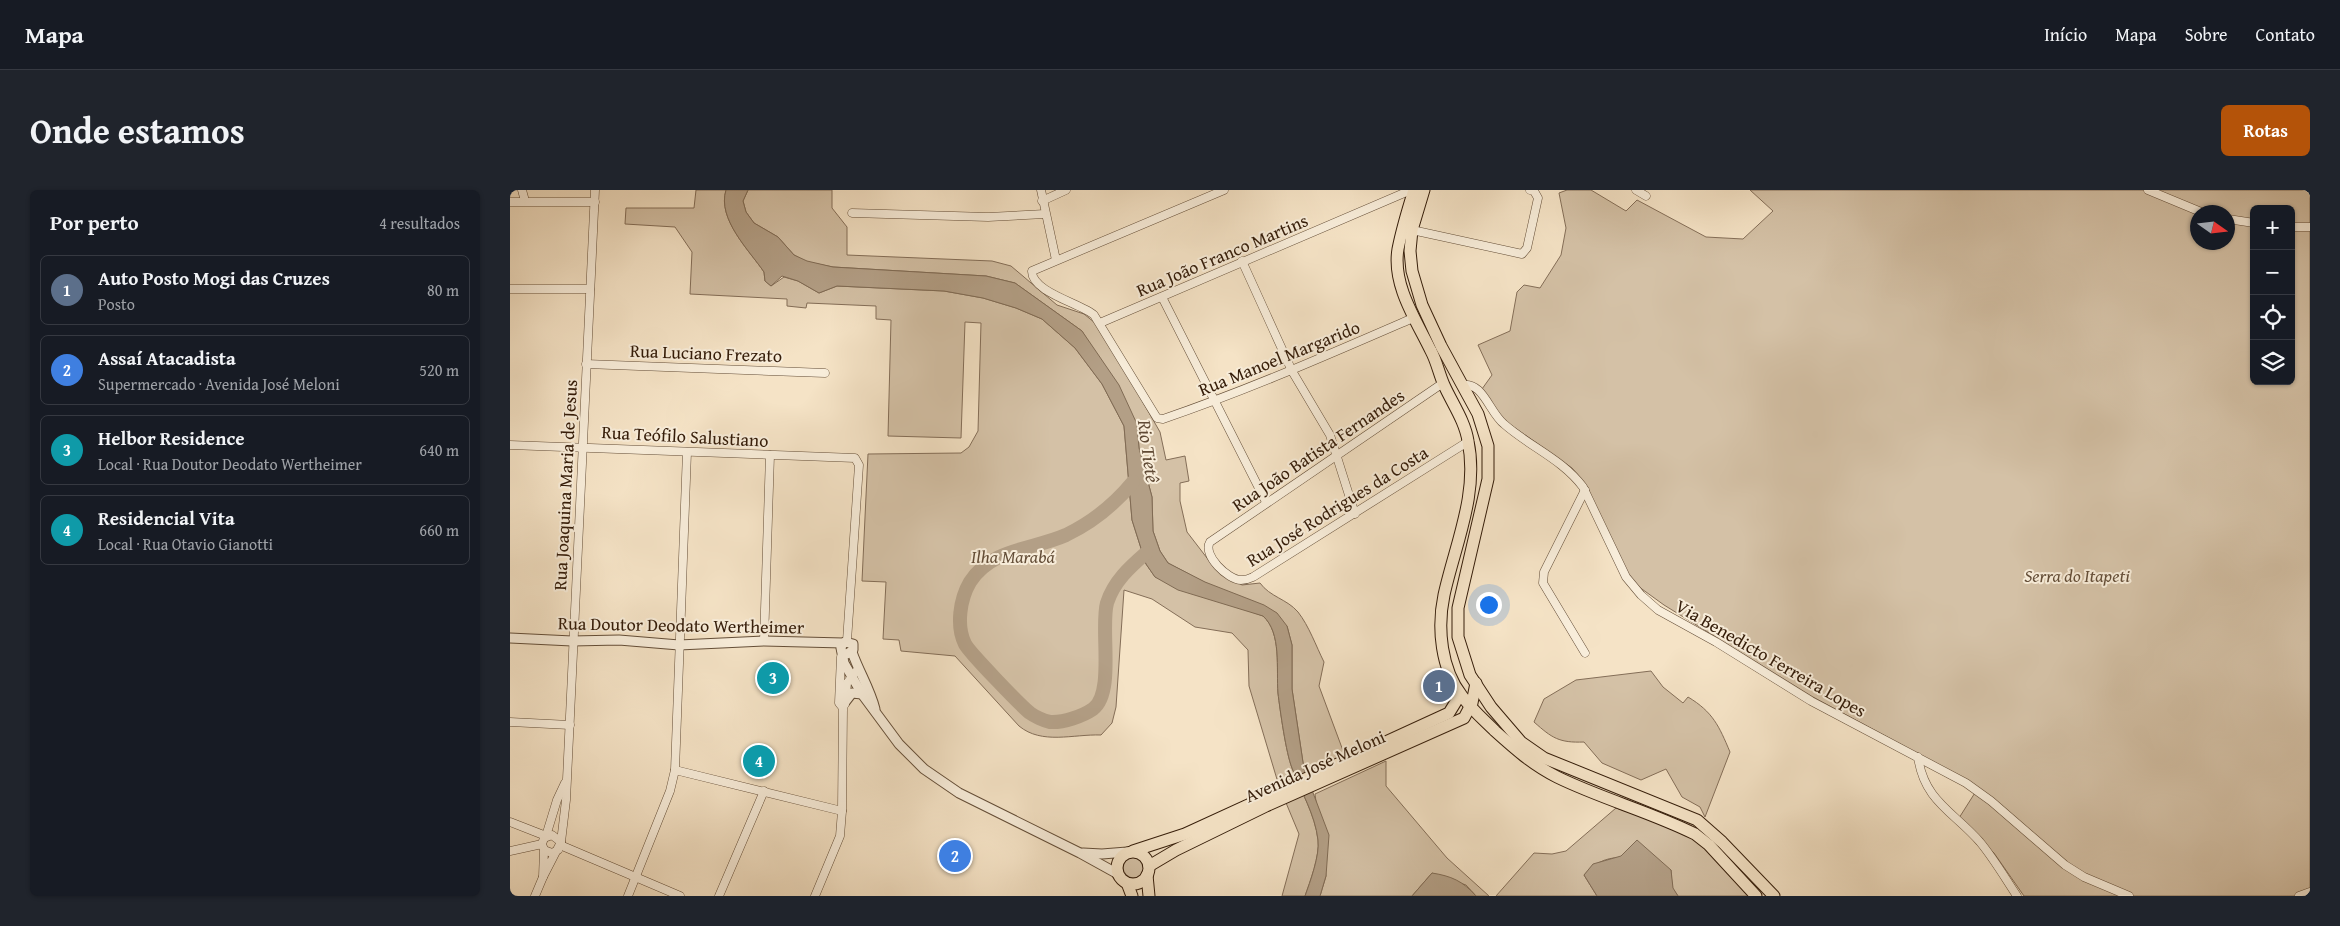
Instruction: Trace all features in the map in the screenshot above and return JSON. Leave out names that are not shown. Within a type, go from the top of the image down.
[{"type":"main road","points":[[1412,190],[1398,249],[1398,269],[1413,318],[1432,353],[1443,383],[1464,425],[1469,441],[1470,471],[1467,504],[1443,597],[1440,635],[1446,658],[1460,695],[1514,749],[1541,768],[1558,777],[1695,834],[1709,845],[1756,896]]},
{"type":"main road","points":[[1424,190],[1412,230],[1410,251],[1412,271],[1419,296],[1441,346],[1478,414],[1485,434],[1489,457],[1488,480],[1458,608],[1457,623],[1462,651],[1476,683],[1491,707],[1521,742],[1544,758],[1697,820],[1722,842],[1774,896]]},
{"type":"main road","points":[[1470,707],[1476,683]]},
{"type":"main road","name":"Avenida José Meloni","points":[[1326,775],[1450,713],[1460,695]]},
{"type":"main road","name":"Avenida José Meloni","points":[[1130,852],[1185,834],[1266,802],[1464,718],[1470,707]]},
{"type":"main road","name":"Avenida José Meloni","points":[[1148,871],[1176,850],[1266,802]]},
{"type":"main road","points":[[1132,896],[1122,879],[1117,864],[1123,855],[1130,852],[1142,854],[1148,871],[1149,896]]},
{"type":"main road","points":[[1122,879],[1136,884],[1148,871]]},
{"type":"street","points":[[522,190],[525,201]]},
{"type":"street","name":"Rua Joaquina Maria de Jesus","points":[[560,846],[570,725],[572,641],[595,190]]},
{"type":"street","points":[[1041,190],[1056,260]]},
{"type":"street","points":[[1042,201],[1066,190]]},
{"type":"street","points":[[1100,323],[1089,310],[1055,296],[1031,274],[1033,270],[1208,193],[1224,190]]},
{"type":"street","name":"Rua João Franco Martins","points":[[1100,323],[1412,190]]},
{"type":"street","points":[[1412,230],[1522,254],[1527,248],[1538,198],[1534,191],[1530,190]]},
{"type":"street","points":[[1636,190],[1646,196]]},
{"type":"street","points":[[2148,190],[2190,207]]},
{"type":"street","points":[[510,202],[595,202]]},
{"type":"street","points":[[852,213],[988,217],[1045,214]]},
{"type":"street","points":[[2235,220],[2250,223]]},
{"type":"street","points":[[2295,227],[2310,227]]},
{"type":"street","points":[[1242,261],[1292,371],[1330,435],[1355,514]]},
{"type":"street","points":[[510,288],[590,288]]},
{"type":"street","points":[[1162,297],[1266,502]]},
{"type":"street","name":"Rua Manoel Margarido","points":[[1100,323],[1155,416],[1163,419],[1216,401],[1292,371],[1413,318]]},
{"type":"street","name":"Rua Luciano Frezato","points":[[586,364],[825,373]]},
{"type":"street","name":"Rua João Batista Fernandes","points":[[1210,542],[1443,383]]},
{"type":"street","name":"Via Benedicto Ferreira Lopes","points":[[1462,385],[1469,383],[1477,387],[1504,424],[1564,466],[1584,490],[1626,577],[1650,604],[1716,642],[1811,701],[1982,794],[2066,865],[2084,877],[2129,896]]},
{"type":"street","name":"Rua José Rodrigues da Costa","points":[[1210,542],[1208,545],[1209,553],[1224,571],[1236,579],[1248,579],[1355,514],[1469,441]]},
{"type":"street","name":"Rua Teófilo Salustiano","points":[[510,445],[849,457],[858,461],[843,647]]},
{"type":"street","points":[[628,896],[670,791],[676,770],[687,452]]},
{"type":"street","points":[[764,641],[770,455]]},
{"type":"street","points":[[1584,490],[1544,572],[1543,583],[1585,653]]},
{"type":"street","name":"Rua Doutor Deodato Wertheimer","points":[[510,638],[572,641],[619,640],[679,645],[764,641],[821,643],[843,647],[846,654],[852,652],[854,672]]},
{"type":"street","points":[[843,647],[844,663],[854,672],[872,696],[876,711]]},
{"type":"street","points":[[843,647],[840,703],[844,705]]},
{"type":"street","points":[[854,672],[862,694],[876,711]]},
{"type":"street","points":[[814,896],[837,846],[842,811],[844,705],[847,683],[854,672]]},
{"type":"street","points":[[844,705],[852,693],[862,694]]},
{"type":"street","name":"Avenida José Meloni","points":[[876,711],[899,744],[935,778],[959,794],[1080,853],[1122,879]]},
{"type":"street","points":[[510,722],[570,725]]},
{"type":"street","points":[[1918,758],[1922,778],[1930,793],[1979,841],[2017,896]]},
{"type":"street","points":[[676,770],[842,811]]},
{"type":"street","name":"Rua Joaquina Maria de Jesus","points":[[543,878],[544,843],[557,800],[566,782]]},
{"type":"street","points":[[719,896],[764,791]]},
{"type":"street","points":[[510,822],[544,843],[552,853],[560,846]]},
{"type":"street","points":[[510,852],[544,843],[555,835],[560,846],[680,896]]},
{"type":"street","points":[[534,896],[560,846]]},
{"type":"street","name":"Avenida José Meloni","points":[[1080,853],[1130,852]]},
{"type":"street","points":[[2298,896],[2310,892]]},
{"type":"green space","name":"Ilha Marabá","points":[[696,190],[726,190],[724,201],[730,223],[764,272],[765,281],[771,286],[784,277],[798,281],[819,293],[837,286],[944,291],[983,298],[1016,308],[1042,319],[1075,348],[1102,384],[1124,426],[1132,520],[1146,564],[1155,577],[1263,616],[1273,632],[1277,652],[1278,693],[1288,752],[1292,768],[1311,812],[1318,840],[1316,861],[1305,896],[1282,896],[1299,834],[1279,786],[1249,686],[1248,650],[1232,633],[1195,627],[1152,599],[1124,590],[1116,707],[1112,723],[1101,735],[1058,737],[1038,735],[1028,732],[1019,726],[955,656],[901,651],[899,640],[883,639],[886,582],[862,581],[868,454],[961,453],[969,447],[978,431],[981,323],[965,322],[961,438],[888,436],[891,320],[876,319],[876,306],[807,303],[806,308],[787,306],[787,299],[690,294],[692,252],[675,227],[625,224],[626,208],[694,208]]},
{"type":"green space","points":[[748,190],[832,190],[832,208],[847,227],[847,255],[992,261],[1011,266],[1057,305],[1084,314],[1100,327],[1160,432],[1166,460],[1185,456],[1189,481],[1180,483],[1180,501],[1187,532],[1217,571],[1242,585],[1260,583],[1269,592],[1294,608],[1306,623],[1324,662],[1319,686],[1345,756],[1306,774],[1292,689],[1292,645],[1287,626],[1168,563],[1160,551],[1153,531],[1152,497],[1139,448],[1137,424],[1082,331],[1015,283],[986,276],[833,267],[807,262],[794,255],[778,237],[754,223],[746,212],[743,201]]},
{"type":"green space","name":"Serra do Itapeti","points":[[1567,190],[1591,190],[1626,211],[1637,200],[1706,237],[1743,239],[1773,211],[1750,190],[2310,190],[2310,896],[2024,896],[1994,853],[1959,818],[1978,788],[1963,778],[1813,697],[1664,605],[1635,584],[1624,568],[1585,483],[1572,468],[1501,418],[1482,389],[1492,375],[1478,345],[1510,331],[1517,292],[1524,285],[1540,288],[1561,255],[1566,228],[1559,193]]},
{"type":"green space","points":[[1651,671],[1663,687],[1683,703],[1688,697],[1704,708],[1714,720],[1730,752],[1705,817],[1700,807],[1682,797],[1666,769],[1641,780],[1602,763],[1584,742],[1568,742],[1556,738],[1534,722],[1544,699],[1576,680]]},
{"type":"green space","points":[[1386,761],[1386,786],[1447,858],[1489,896],[1476,896],[1466,885],[1432,873],[1412,896],[1320,896],[1326,876],[1315,794]]},
{"type":"green space","points":[[1616,808],[1667,826],[1695,840],[1717,859],[1748,896],[1678,896],[1672,888],[1671,870],[1636,860],[1615,858],[1604,860],[1584,875],[1597,896],[1496,896],[1534,853],[1552,854],[1566,851]]},
{"type":"green space","points":[[1134,856],[1142,859],[1145,867],[1142,875],[1134,878],[1126,875],[1123,867],[1126,859]]},
{"type":"shaded area","points":[[726,190],[748,190],[743,201],[746,212],[754,223],[778,237],[794,255],[807,261],[833,267],[986,276],[1015,283],[1082,331],[1119,385],[1137,424],[1139,448],[1152,497],[1153,531],[1160,551],[1168,563],[1205,582],[1264,605],[1277,613],[1287,626],[1292,645],[1292,689],[1304,769],[1329,835],[1326,876],[1320,896],[1305,896],[1316,861],[1318,840],[1311,812],[1292,768],[1288,752],[1278,693],[1276,642],[1269,623],[1263,616],[1178,590],[1155,577],[1146,564],[1132,520],[1124,426],[1102,384],[1075,348],[1042,319],[1016,308],[983,298],[944,291],[837,286],[819,293],[798,281],[782,276],[771,286],[765,281],[764,272],[730,223],[724,201]]},
{"type":"shaded area","points":[[1637,840],[1671,870],[1673,888],[1678,896],[1597,896],[1584,875],[1593,864],[1621,856]]},
{"type":"shaded area","points":[[1432,873],[1456,880],[1466,886],[1476,896],[1412,896]]},
{"type":"waterway","name":"Rio Tietê","points":[[1133,482],[1102,512],[1076,530],[1053,540],[1001,556],[979,571],[970,582],[960,613],[962,637],[965,644],[1006,690],[1034,716],[1042,720],[1055,722],[1084,714],[1093,709],[1100,701],[1103,689],[1105,675],[1105,614],[1110,595],[1123,575],[1146,553]]},
{"type":"place","name":"Helbor Residence","points":[[773,678]]},
{"type":"place","name":"Auto Posto Mogi das Cruzes","points":[[1439,686]]},
{"type":"place","name":"Residencial Vita","points":[[759,761]]},
{"type":"place","name":"Assaí Atacadista","points":[[955,856]]}]
